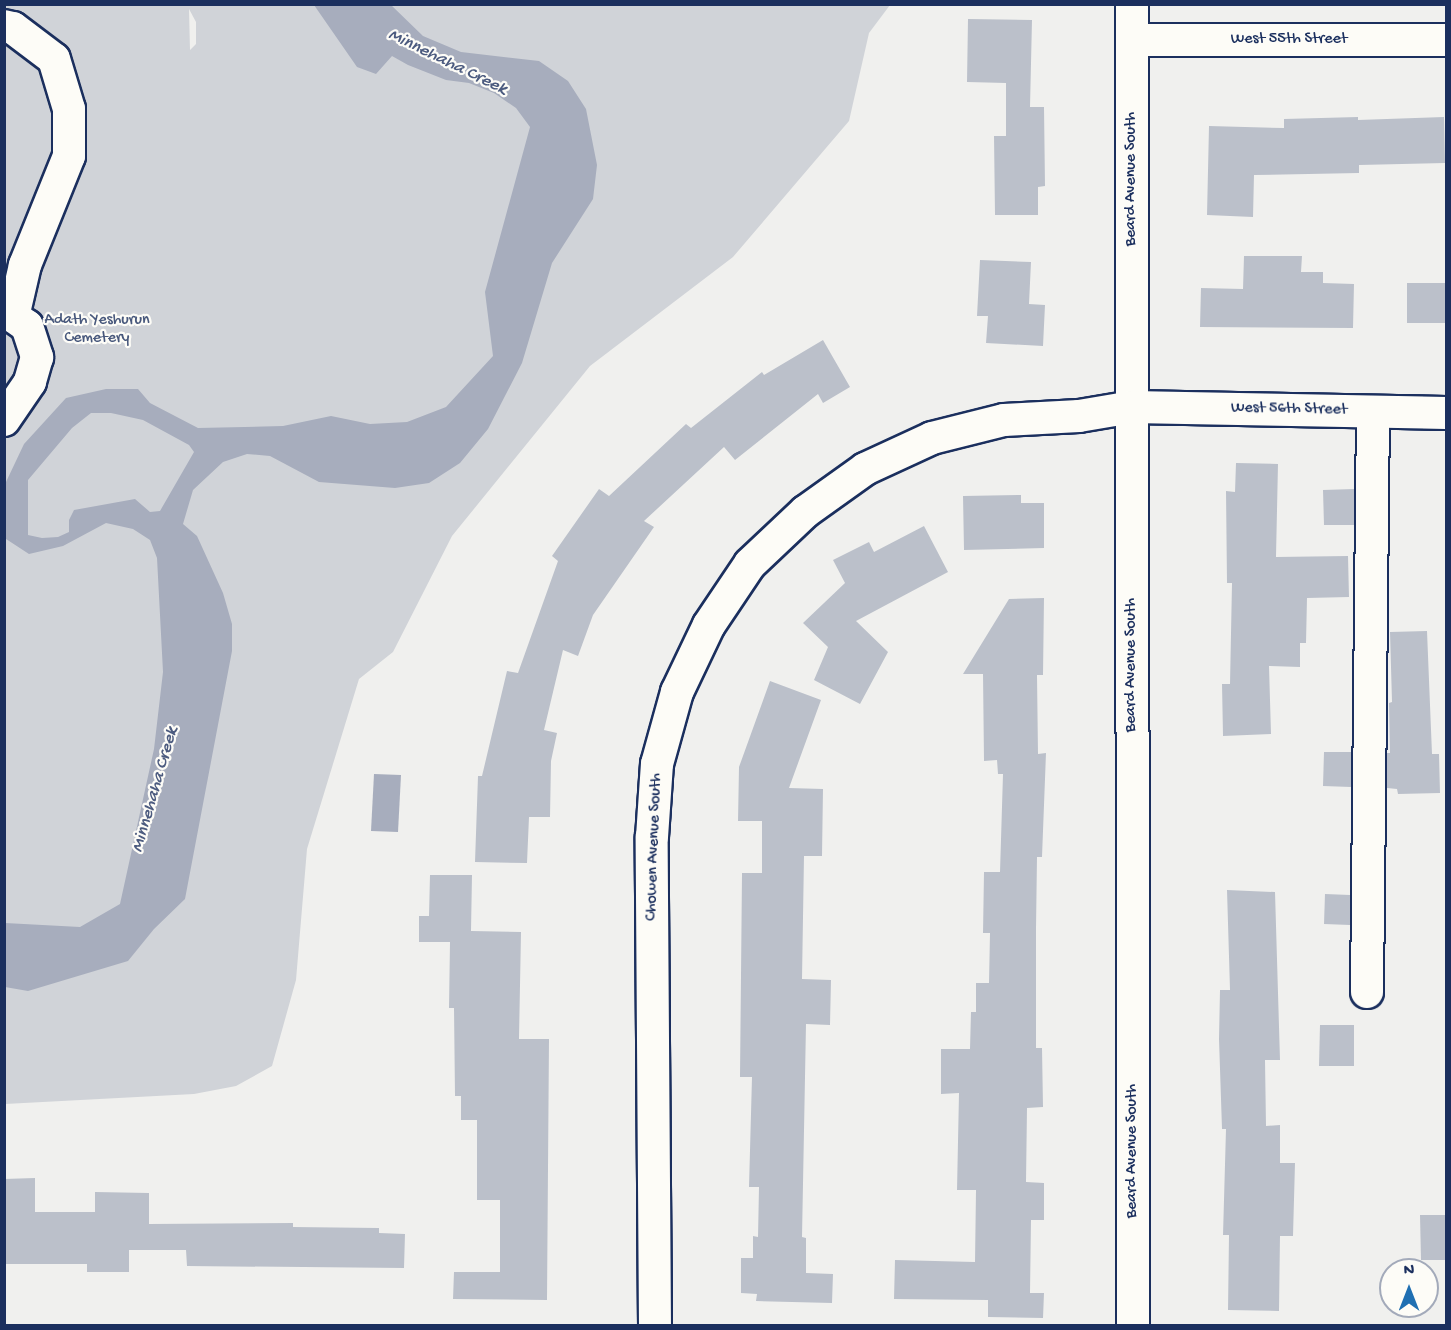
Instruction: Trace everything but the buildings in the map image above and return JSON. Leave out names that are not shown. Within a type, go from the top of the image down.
[{"type":"street","name":"Beard Avenue South","points":[[1132,4],[1133,1326]]},
{"type":"street","points":[[4,26],[14,28],[54,59],[69,110],[69,156],[25,265],[9,314],[27,326],[37,357],[30,382],[4,420]]},
{"type":"street","name":"West 55th Street","points":[[1132,40],[1446,40]]},
{"type":"street","name":"West 56th Street","points":[[1132,407],[1446,413]]},
{"type":"street","name":"Chowen Avenue South","points":[[655,1326],[652,837],[656,774],[677,692],[709,625],[750,564],[805,512],[865,469],[932,438],[1004,420],[1079,416],[1132,407]]},
{"type":"street","points":[[1367,992],[1373,412]]},
{"type":"green space","name":"Adath Yeshurun Cemetery","points":[[5,5],[890,5],[869,33],[849,121],[733,257],[590,366],[452,536],[393,652],[359,679],[307,849],[296,980],[272,1066],[236,1086],[194,1094],[5,1104]],"holes":[[[189,9],[196,22],[196,44],[190,50]]]},
{"type":"water","name":"Minnehaha Creek","points":[[314,5],[391,5],[423,36],[461,52],[539,61],[568,81],[586,109],[597,165],[593,199],[552,263],[522,363],[488,429],[460,463],[429,483],[395,488],[319,482],[270,456],[247,454],[223,462],[193,490],[183,524],[197,536],[223,593],[232,624],[232,651],[185,899],[154,929],[128,961],[28,991],[5,987],[5,923],[80,927],[120,904],[154,749],[163,672],[157,558],[150,540],[133,529],[106,523],[63,546],[29,554],[6,539],[6,482],[24,444],[66,398],[106,389],[138,389],[150,403],[198,428],[283,426],[331,416],[370,424],[407,422],[446,407],[493,356],[485,292],[530,127],[516,108],[494,93],[469,83],[446,80],[392,56],[376,74],[357,67]],"holes":[[[91,413],[111,413],[143,420],[189,445],[194,452],[160,511],[150,512],[135,499],[74,510],[69,520],[69,532],[58,537],[42,538],[28,535],[28,480],[72,428]]]},
{"type":"water","points":[[374,774],[401,775],[398,832],[371,831]]}]
